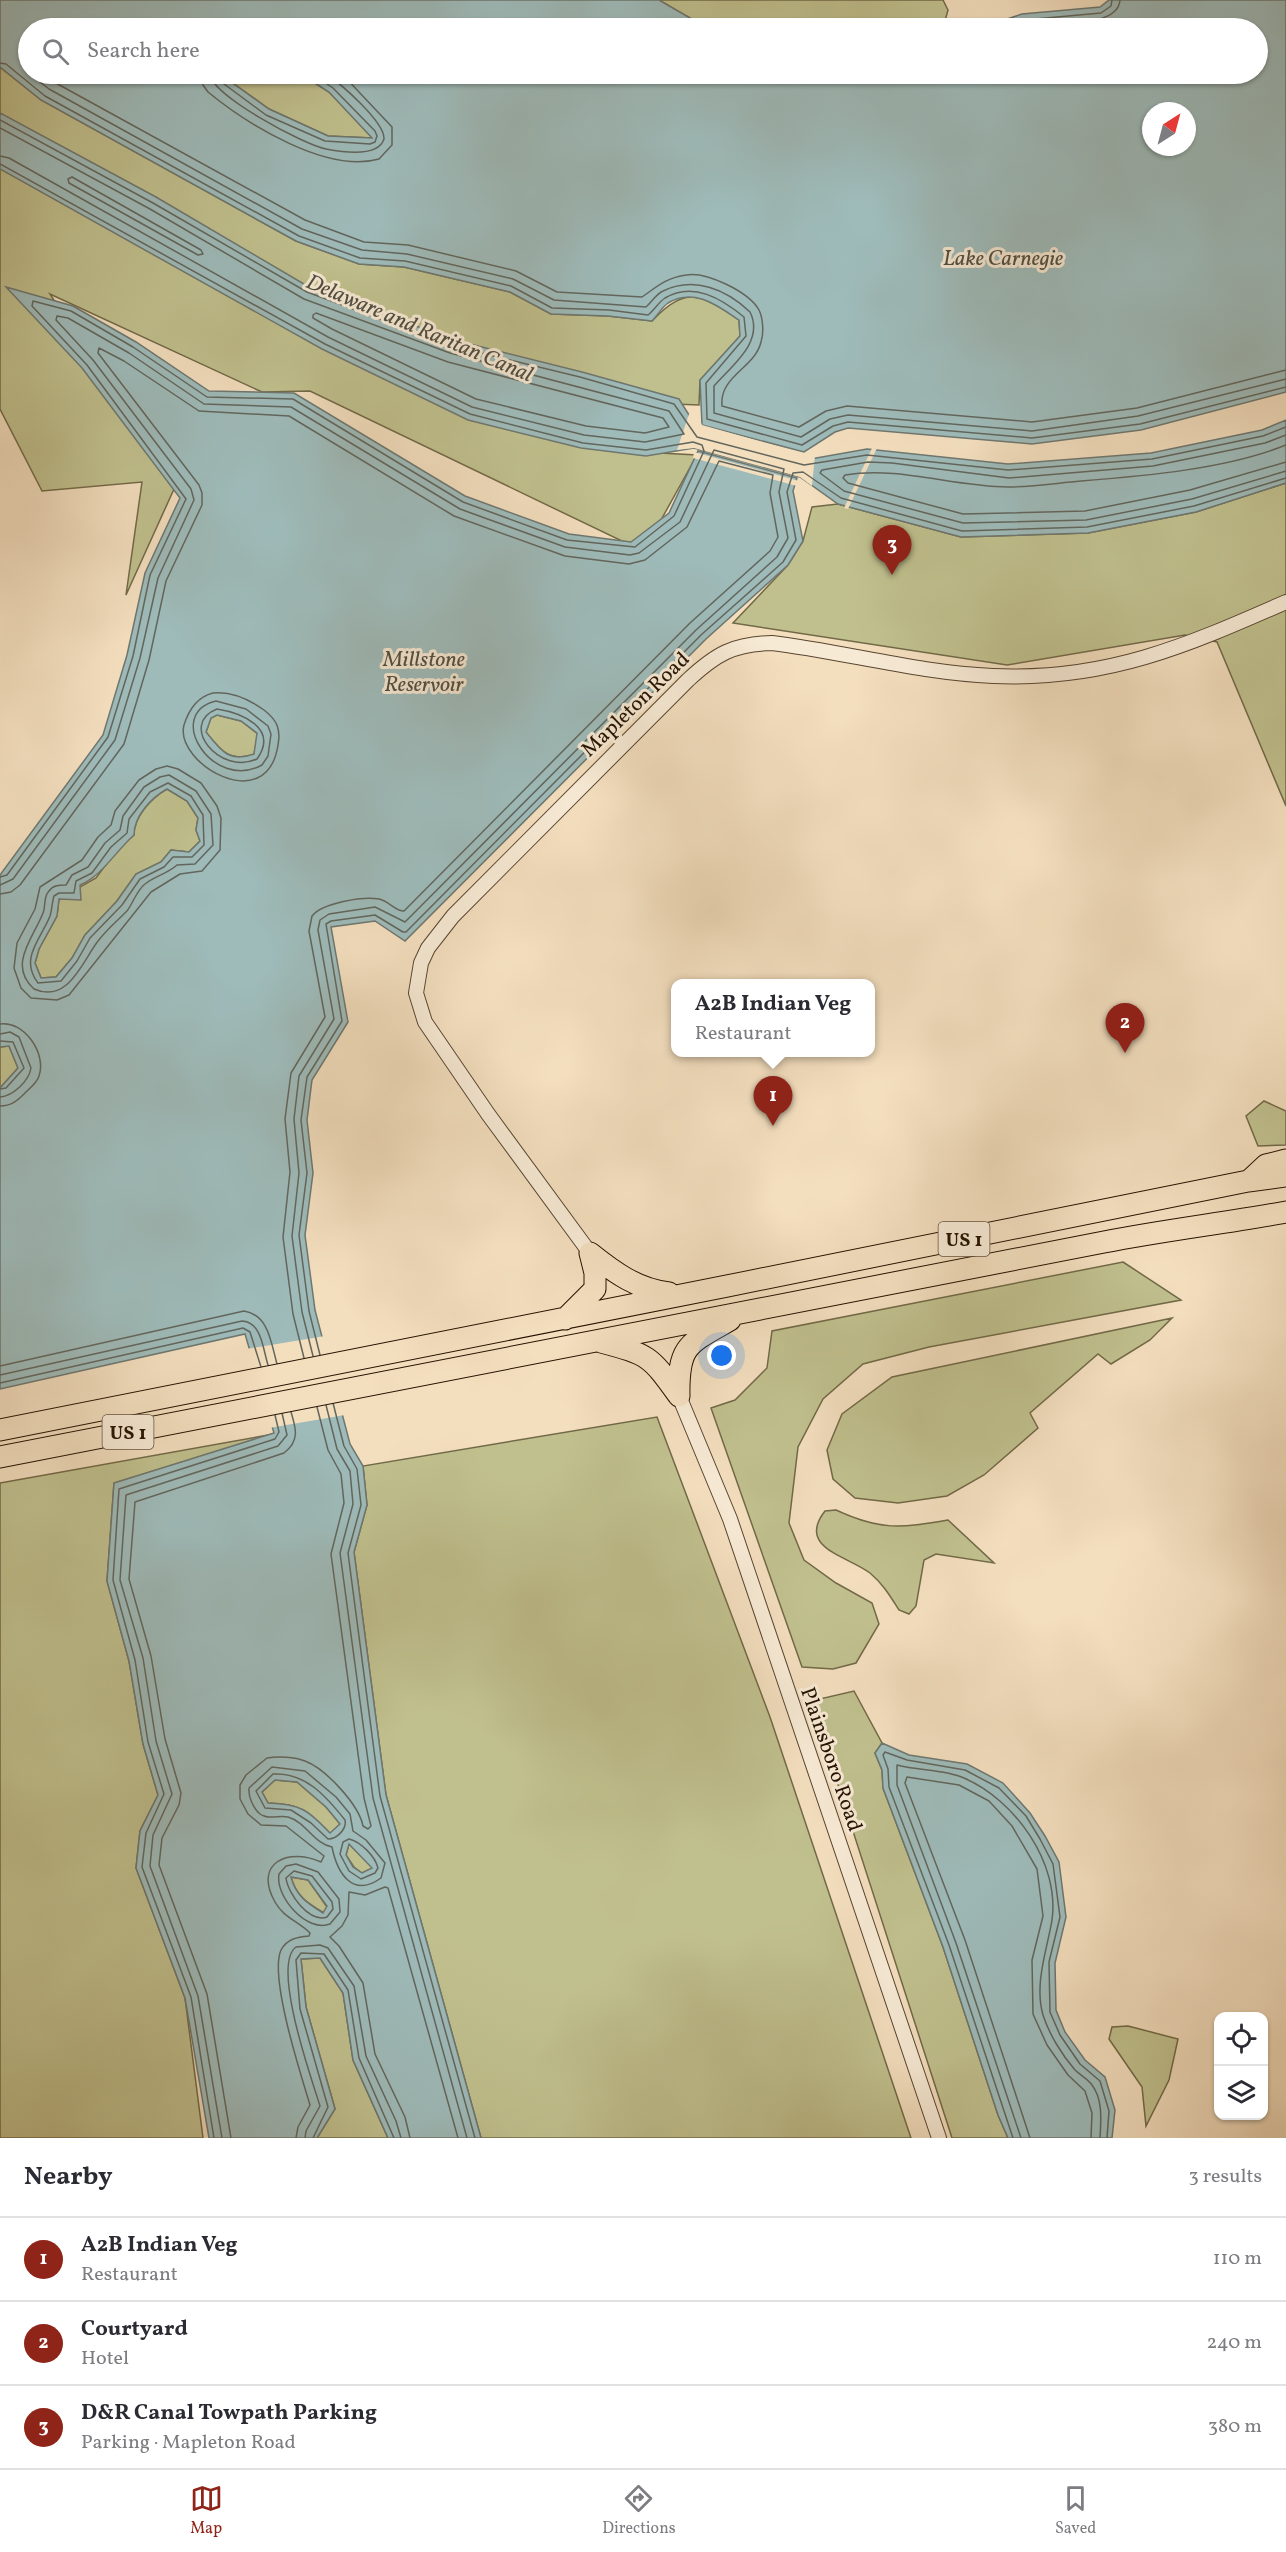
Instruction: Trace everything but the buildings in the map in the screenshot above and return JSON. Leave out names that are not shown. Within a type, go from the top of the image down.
[{"type":"highway","points":[[1248,1181],[1266,1165],[1286,1160]]},
{"type":"highway","name":"US 1","points":[[0,1430],[563,1320],[679,1294],[1248,1181],[1286,1176]]},
{"type":"highway","name":"US 1","points":[[0,1457],[307,1395],[405,1379],[1107,1241],[1286,1212]]},
{"type":"highway","points":[[590,1253],[628,1281],[650,1290],[679,1294]]},
{"type":"highway","points":[[563,1320],[595,1289],[596,1273],[590,1253]]},
{"type":"highway","points":[[679,1396],[681,1358],[691,1344],[748,1310]]},
{"type":"highway","points":[[598,1341],[639,1352],[652,1359],[679,1396]]},
{"type":"street","name":"Mapleton Road","points":[[590,1253],[488,1114],[425,1022],[416,993],[418,979],[428,948],[453,916],[688,680],[724,651],[742,645],[772,643],[992,676],[1078,672],[1138,661],[1172,651],[1286,602]]},
{"type":"street","name":"Plainsboro Road","points":[[679,1396],[730,1519],[939,2138]]},
{"type":"green space","points":[[659,0],[943,0],[948,10],[946,18],[690,18]]},
{"type":"green space","points":[[0,67],[18,81],[18,84],[41,100],[296,241],[359,264],[404,267],[510,292],[551,314],[608,316],[652,321],[675,302],[695,297],[715,304],[739,320],[740,336],[700,380],[699,405],[674,404],[660,453],[697,455],[651,538],[626,543],[310,391],[262,392],[50,294],[174,489],[126,595],[142,482],[42,491],[0,409]]},
{"type":"green space","points":[[234,84],[317,84],[329,92],[373,138],[328,136],[269,109]]},
{"type":"green space","points":[[1286,483],[1286,806],[1217,642],[1185,635],[1007,665],[733,623],[788,565],[803,541],[812,507],[838,504],[961,537],[1088,533],[1196,512]]},
{"type":"green space","points":[[217,715],[241,721],[258,734],[254,755],[232,756],[216,745],[206,732],[211,718]]},
{"type":"green space","points":[[167,789],[187,801],[198,818],[196,830],[200,841],[189,852],[171,850],[161,862],[136,874],[117,901],[85,935],[72,958],[56,977],[41,978],[35,963],[39,949],[57,916],[59,899],[96,878],[116,851],[134,835],[137,821],[144,809],[155,797]]},
{"type":"green space","points":[[9,1046],[18,1068],[0,1088],[0,1047]]},
{"type":"green space","points":[[1264,1101],[1286,1111],[1286,1145],[1258,1146],[1246,1116]]},
{"type":"green space","points":[[1123,1262],[1181,1300],[929,1347],[863,1364],[823,1399],[798,1447],[789,1523],[804,1560],[836,1583],[872,1603],[879,1624],[856,1663],[833,1669],[802,1667],[711,1408],[735,1400],[767,1368],[772,1331]]},
{"type":"green space","points":[[1172,1318],[1150,1340],[1111,1364],[1098,1354],[1030,1413],[1038,1428],[984,1475],[947,1496],[898,1503],[855,1498],[833,1479],[827,1450],[842,1414],[892,1377]]},
{"type":"green space","points":[[657,1417],[770,1717],[911,2138],[481,2138],[386,1795],[354,1552],[367,1505],[363,1466]]},
{"type":"green space","points":[[274,1434],[114,1483],[107,1581],[129,1661],[143,1744],[158,1795],[140,1831],[136,1868],[185,1998],[203,2138],[0,2138],[0,1483]]},
{"type":"green space","points":[[836,1510],[879,1525],[904,1526],[948,1520],[994,1563],[936,1554],[924,1560],[916,1606],[909,1614],[899,1610],[883,1586],[870,1573],[828,1550],[821,1542],[817,1534],[818,1524],[825,1511]]},
{"type":"green space","points":[[854,1691],[882,1743],[875,1753],[882,1770],[883,1788],[943,1947],[998,2115],[1008,2138],[952,2138],[811,1701]]},
{"type":"green space","points":[[275,1780],[297,1782],[326,1807],[340,1824],[330,1834],[316,1819],[303,1810],[289,1805],[268,1803],[262,1792]]},
{"type":"green space","points":[[349,1844],[373,1868],[362,1873],[354,1867],[346,1855]]},
{"type":"green space","points":[[291,1877],[308,1880],[327,1907],[324,1913],[303,1898]]},
{"type":"green space","points":[[320,1958],[343,1993],[353,2060],[388,2138],[317,2138],[335,2109],[306,2007],[301,1959]]},
{"type":"green space","points":[[1128,2026],[1178,2039],[1169,2080],[1146,2126],[1142,2087],[1109,2039],[1112,2027]]},
{"type":"water","name":"Lake Carnegie","points":[[0,0],[659,0],[690,18],[18,18],[18,81],[0,67]]},
{"type":"water","name":"Lake Carnegie","points":[[1109,0],[1286,0],[1286,392],[1141,430],[1032,444],[848,428],[835,432],[804,452],[702,425],[700,380],[740,336],[739,320],[705,300],[687,297],[678,299],[668,303],[652,321],[608,316],[551,314],[510,292],[404,267],[359,264],[296,241],[41,100],[21,84],[234,84],[269,109],[328,136],[372,138],[329,92],[317,84],[1268,84],[1268,18],[1010,18],[1022,14],[1100,7]]},
{"type":"water","points":[[0,113],[156,197],[309,287],[454,340],[679,399],[699,431],[805,460],[867,449],[1008,464],[1151,453],[1262,430],[1286,420],[1286,483],[1196,512],[1088,533],[961,537],[838,504],[800,477],[694,448],[646,456],[581,448],[468,420],[322,349],[0,169]]},
{"type":"water","name":"Millstone Reservoir","points":[[6,287],[73,306],[136,342],[209,391],[294,393],[465,496],[569,534],[631,542],[669,513],[698,451],[797,478],[793,491],[803,541],[788,565],[706,639],[405,941],[375,921],[331,927],[348,1022],[312,1080],[307,1120],[313,1173],[305,1235],[315,1310],[350,1444],[363,1466],[367,1505],[354,1552],[386,1795],[481,2138],[388,2138],[353,2060],[343,1993],[320,1958],[301,1959],[306,2007],[335,2109],[317,2138],[209,2138],[185,1998],[136,1868],[140,1831],[158,1795],[143,1744],[129,1661],[107,1581],[114,1483],[274,1433],[245,1334],[0,1389],[0,1088],[18,1068],[9,1046],[0,1047],[0,875],[103,735],[127,655],[145,573],[180,498],[82,368]],"holes":[[[217,715],[241,721],[257,733],[254,754],[238,757],[221,750],[206,732],[211,718]],[[167,789],[187,801],[198,818],[196,830],[200,841],[189,852],[171,850],[161,862],[136,874],[117,901],[85,935],[72,958],[56,977],[41,978],[35,963],[39,949],[57,916],[59,899],[81,900],[80,885],[102,870],[134,835],[140,814]],[[275,1780],[297,1782],[326,1807],[340,1824],[330,1833],[303,1810],[289,1805],[268,1803],[262,1792]],[[349,1844],[372,1868],[362,1873],[353,1867],[346,1855]],[[291,1877],[308,1880],[327,1906],[323,1913],[307,1902],[296,1889]]]},
{"type":"water","points":[[882,1743],[909,1755],[967,1764],[1003,1783],[1030,1813],[1045,1836],[1059,1862],[1066,1917],[1055,1963],[1056,2010],[1065,2032],[1085,2060],[1105,2077],[1115,2110],[1112,2138],[1008,2138],[998,2115],[943,1947],[883,1788],[882,1770],[875,1753]]},
{"type":"pier","points":[[692,413],[699,425],[698,417],[702,425],[805,454],[809,452],[804,455],[701,429],[805,457],[815,455],[812,486],[800,477],[694,448],[677,450],[689,414]]},
{"type":"pier","points":[[873,446],[878,446],[848,509],[844,508]]},
{"type":"pier","points":[[694,452],[799,481],[797,486],[693,458]]},
{"type":"pier","points":[[325,1336],[345,1415],[269,1428],[246,1349]]},
{"type":"place","name":"D&R Canal Towpath Parking","points":[[892,575]]},
{"type":"place","name":"Courtyard","points":[[1125,1053]]},
{"type":"place","name":"A2B Indian Veg","points":[[773,1126]]},
{"type":"water label","name":"Delaware and Raritan Canal","points":[[420,327]]}]
